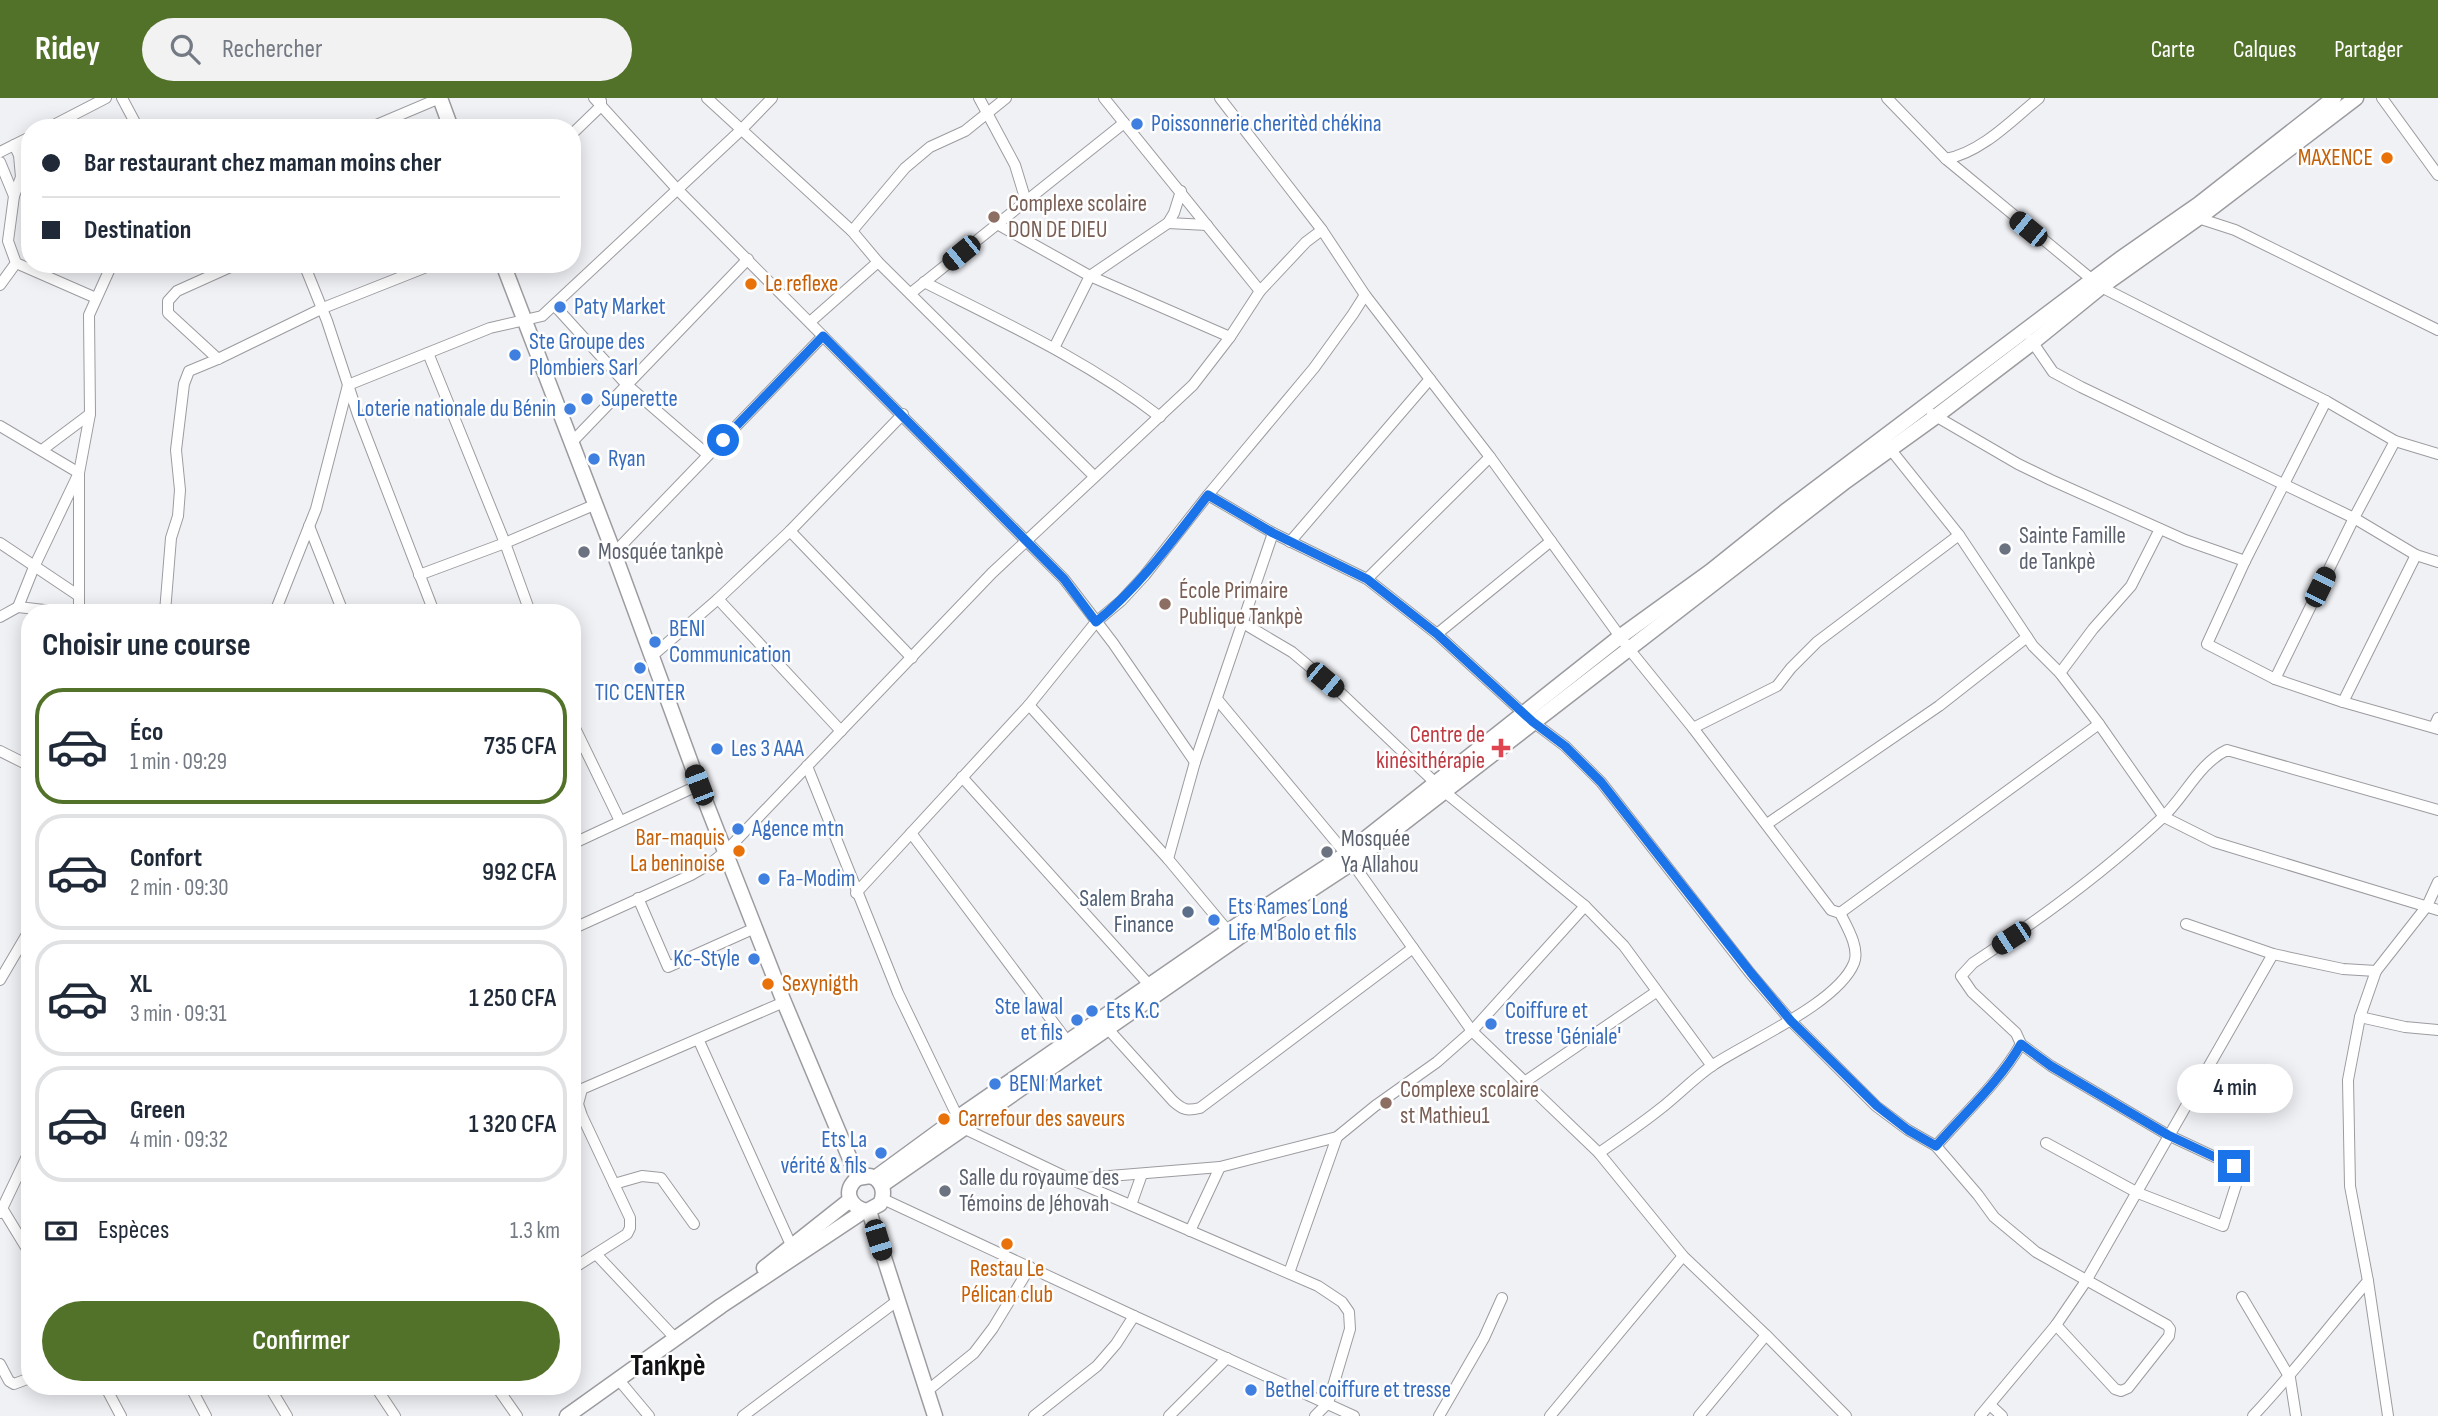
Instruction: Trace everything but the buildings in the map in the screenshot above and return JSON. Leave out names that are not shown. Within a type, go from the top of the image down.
[{"type":"main road","points":[[440,98],[448,119]]},
{"type":"main road","points":[[2195,214],[2334,98]]},
{"type":"main road","points":[[1528,718],[1629,649],[1846,481],[1891,450],[1930,411],[2097,284],[2356,98]]},
{"type":"main road","points":[[507,273],[699,785],[784,1002],[858,1178]]},
{"type":"main road","points":[[567,1416],[721,1306],[867,1211],[875,1209],[880,1187],[960,1123],[1068,1042],[1238,938],[1349,859],[1528,718],[1621,636],[1887,434],[1930,411]]},
{"type":"main road","points":[[960,1123],[1108,1029],[1228,931],[1349,859]]},
{"type":"main road","points":[[867,1211],[855,1208],[850,1200],[850,1187],[858,1178],[870,1176],[880,1187]]},
{"type":"main road","points":[[721,1306],[791,1245],[850,1200]]},
{"type":"main road","points":[[867,1211],[933,1415]]},
{"type":"street","points":[[67,119],[106,98]]},
{"type":"street","points":[[122,98],[133,119]]},
{"type":"street","points":[[390,119],[440,98]]},
{"type":"street","points":[[707,98],[852,230],[878,262],[1094,476]]},
{"type":"street","points":[[348,385],[490,328],[542,316],[772,98]]},
{"type":"street","points":[[979,98],[1015,165],[1026,201]]},
{"type":"street","points":[[852,230],[905,168],[930,147],[965,131],[1006,98]]},
{"type":"street","points":[[1104,98],[1260,291]]},
{"type":"street","points":[[1220,98],[1322,230],[1365,295],[1490,457],[1629,649],[1693,727],[1832,910],[1840,913],[1855,945],[1857,955],[1853,966],[1825,995],[1791,1021],[1712,1066],[1660,1109],[1599,1153]]},
{"type":"street","points":[[1887,98],[1946,159],[2097,284],[2326,401],[2395,441],[2438,454]]},
{"type":"street","points":[[1946,159],[1956,157],[1993,136],[2039,98]]},
{"type":"street","points":[[2382,98],[2438,175]]},
{"type":"street","points":[[581,123],[598,101],[677,188],[1064,579],[1120,652],[1195,762]]},
{"type":"street","points":[[911,293],[1124,123]]},
{"type":"street","points":[[0,152],[21,142]]},
{"type":"street","points":[[14,145],[19,155],[21,177],[14,196],[8,241],[16,263],[21,265]]},
{"type":"street","points":[[0,162],[14,196]]},
{"type":"street","points":[[1054,348],[1090,276],[1168,223],[1174,214],[1181,191]]},
{"type":"street","points":[[2195,214],[2235,230],[2438,330]]},
{"type":"street","points":[[1168,223],[1207,225]]},
{"type":"street","points":[[997,224],[1090,276],[1230,337]]},
{"type":"street","points":[[581,925],[691,875],[726,851],[992,573],[1193,386],[1260,291],[1306,242],[1322,230]]},
{"type":"street","points":[[572,442],[748,260]]},
{"type":"street","points":[[810,322],[878,262]]},
{"type":"street","points":[[0,285],[16,263]]},
{"type":"street","points":[[39,273],[96,298]]},
{"type":"street","points":[[79,604],[79,473],[90,414],[89,315],[108,273]]},
{"type":"street","points":[[217,273],[177,291],[168,301],[168,313],[218,359]]},
{"type":"street","points":[[308,273],[323,307],[348,385],[431,604]]},
{"type":"street","points":[[166,604],[171,538],[178,516],[180,490],[176,450],[184,384],[189,371],[323,307],[411,273]]},
{"type":"street","points":[[924,282],[1054,348],[1128,392],[1160,417]]},
{"type":"street","points":[[856,893],[1029,705],[1096,622],[1122,601],[1145,575],[1314,368],[1365,295]]},
{"type":"street","points":[[555,306],[626,384],[708,456]]},
{"type":"street","points":[[614,553],[823,336]]},
{"type":"street","points":[[2029,337],[2053,372],[2354,518],[2416,555],[2438,562]]},
{"type":"street","points":[[428,353],[506,543],[527,604]]},
{"type":"street","points":[[1290,542],[1430,379]]},
{"type":"street","points":[[278,604],[309,526],[348,385]]},
{"type":"street","points":[[2326,401],[2245,561],[2207,644],[2275,679],[2343,702],[2437,725]]},
{"type":"street","points":[[1930,411],[2018,464],[2160,529],[2245,561]]},
{"type":"street","points":[[42,450],[90,414]]},
{"type":"street","points":[[651,657],[790,531],[903,414]]},
{"type":"street","points":[[0,426],[79,473]]},
{"type":"street","points":[[1887,434],[1891,450],[1959,535],[2027,637],[2060,673],[2099,724],[2164,817],[2214,842],[2438,910]]},
{"type":"street","points":[[2275,679],[2395,441]]},
{"type":"street","points":[[1367,579],[1490,457]]},
{"type":"street","points":[[18,607],[79,473]]},
{"type":"street","points":[[1208,495],[1290,542],[1367,579],[1437,634],[1528,718],[1565,746],[1601,782],[1791,1021],[1877,1106],[1908,1130],[1936,1146],[1993,1217],[2036,1252],[2170,1329],[2169,1336],[2128,1388],[2121,1391],[2115,1389],[2056,1325]]},
{"type":"street","points":[[419,575],[506,543],[594,505]]},
{"type":"street","points":[[309,526],[340,604]]},
{"type":"street","points":[[2060,673],[2093,629],[2131,586],[2160,529]]},
{"type":"street","points":[[790,531],[912,658]]},
{"type":"street","points":[[1168,859],[1195,762],[1273,533]]},
{"type":"street","points":[[1693,727],[1777,686],[1817,642],[1959,535]]},
{"type":"street","points":[[1437,634],[1550,541]]},
{"type":"street","points":[[0,543],[79,596]]},
{"type":"street","points":[[2343,702],[2416,555]]},
{"type":"street","points":[[718,599],[841,731]]},
{"type":"street","points":[[0,617],[21,607]]},
{"type":"street","points":[[1243,623],[1292,652],[1342,694],[1441,788],[1585,906],[1624,946],[1712,1066]]},
{"type":"street","points":[[1768,824],[1939,706],[2027,637]]},
{"type":"street","points":[[1217,699],[1349,859],[1472,1031],[1599,1153],[1683,1256],[1846,1416]]},
{"type":"street","points":[[1029,705],[1168,859],[1228,931]]},
{"type":"street","points":[[1840,913],[2099,724]]},
{"type":"street","points":[[581,741],[620,821]]},
{"type":"street","points":[[2046,1143],[2138,1193],[2223,1226],[2237,1182],[2234,1166],[2168,1135],[2051,1066],[2021,1044],[2016,1033],[1972,992],[1961,976],[1973,963],[2071,895],[2164,817],[2215,755],[2227,750],[2438,810]]},
{"type":"street","points":[[0,751],[21,762]]},
{"type":"street","points":[[807,766],[898,993],[960,1123],[1070,1179],[1289,1273],[1342,1302],[1349,1312],[1350,1329],[1328,1403],[1315,1416]]},
{"type":"street","points":[[962,776],[1153,990]]},
{"type":"street","points":[[581,840],[699,785]]},
{"type":"street","points":[[911,833],[1068,1042]]},
{"type":"street","points":[[2388,1416],[2368,1282],[2350,1186],[2348,1080],[2360,1017],[2376,971],[2427,906],[2438,882]]},
{"type":"street","points":[[638,898],[667,967],[755,928]]},
{"type":"street","points":[[1070,1179],[1220,1167],[1337,1137],[1375,1105],[1437,1062],[1472,1031],[1585,906]]},
{"type":"street","points":[[2186,924],[2273,954],[2343,969],[2376,971]]},
{"type":"street","points":[[0,980],[21,944]]},
{"type":"street","points":[[1108,1029],[1173,1101],[1189,1111],[1200,1108],[1413,948]]},
{"type":"street","points":[[1980,1416],[2056,1325],[2086,1280],[2273,954]]},
{"type":"street","points":[[1526,1081],[1656,992]]},
{"type":"street","points":[[581,1091],[784,1002]]},
{"type":"street","points":[[2360,1017],[2405,1027],[2438,1030]]},
{"type":"street","points":[[699,1041],[791,1245]]},
{"type":"street","points":[[1936,1146],[2021,1044]]},
{"type":"street","points":[[581,1112],[631,1218],[627,1234],[581,1263]]},
{"type":"street","points":[[1289,1273],[1337,1137]]},
{"type":"street","points":[[1190,1231],[1220,1167]]},
{"type":"street","points":[[21,1169],[1,1210],[21,1240]]},
{"type":"street","points":[[1131,1205],[1142,1174]]},
{"type":"street","points":[[614,1184],[642,1176],[661,1178],[694,1224]]},
{"type":"street","points":[[880,1187],[1030,1267],[1354,1416]]},
{"type":"street","points":[[596,1254],[675,1338]]},
{"type":"street","points":[[1550,1416],[1683,1256]]},
{"type":"street","points":[[927,1391],[974,1353],[993,1328],[1030,1267]]},
{"type":"street","points":[[2253,1416],[2290,1378],[2368,1282]]},
{"type":"street","points":[[2242,1297],[2290,1378],[2296,1416]]},
{"type":"street","points":[[1439,1416],[1502,1298]]},
{"type":"street","points":[[743,1416],[897,1301]]},
{"type":"street","points":[[1034,1416],[1097,1366],[1133,1316]]},
{"type":"street","points":[[1699,1416],[1766,1335]]},
{"type":"street","points":[[1169,1416],[1227,1358]]},
{"type":"street","points":[[0,1364],[9,1381],[14,1384],[21,1381]]},
{"type":"street","points":[[618,1379],[649,1416]]},
{"type":"street","points":[[110,1395],[121,1416]]},
{"type":"street","points":[[195,1395],[206,1416]]},
{"type":"street","points":[[274,1395],[287,1416]]},
{"type":"street","points":[[381,1395],[395,1416]]},
{"type":"street","points":[[502,1395],[517,1416]]},
{"type":"street","points":[[1990,1405],[2002,1416]]},
{"type":"street","points":[[1829,1416],[1837,1407]]},
{"type":"place","name":"Poissonnerie cheritèd chékina","points":[[1137,124]]},
{"type":"place","name":"MAXENCE","points":[[2387,158]]},
{"type":"place","name":"Complexe scolaire DON DE DIEU","points":[[994,217]]},
{"type":"place","name":"Le reflexe","points":[[751,284]]},
{"type":"place","name":"Paty Market","points":[[560,307]]},
{"type":"place","name":"Ste Groupe des Plombiers Sarl","points":[[515,355]]},
{"type":"place","name":"Superette","points":[[587,399]]},
{"type":"place","name":"Loterie nationale du Bénin","points":[[570,409]]},
{"type":"place","name":"Ryan","points":[[594,459]]},
{"type":"place","name":"Sainte Famille de Tankpè","points":[[2005,549]]},
{"type":"place","name":"Mosquée tankpè","points":[[584,552]]},
{"type":"place","name":"École Primaire Publique Tankpè","points":[[1165,604]]},
{"type":"place","name":"BENI Communication","points":[[655,642]]},
{"type":"place","name":"TIC CENTER","points":[[640,668]]},
{"type":"place","name":"Centre de kinésithérapie","points":[[1501,748]]},
{"type":"place","name":"Les 3 AAA","points":[[717,749]]},
{"type":"place","name":"Agence mtn","points":[[738,829]]},
{"type":"place","name":"Bar-maquis La beninoise","points":[[739,851]]},
{"type":"place","name":"Mosquée Ya Allahou","points":[[1327,852]]},
{"type":"place","name":"Fa-Modim","points":[[764,879]]},
{"type":"place","name":"Salem Braha Finance","points":[[1188,912]]},
{"type":"place","name":"Ets Rames Long Life M'Bolo et fils","points":[[1214,920]]},
{"type":"place","name":"Kc-Style","points":[[754,959]]},
{"type":"place","name":"Sexynigth","points":[[768,984]]},
{"type":"place","name":"Ets K.C","points":[[1092,1011]]},
{"type":"place","name":"Ste lawal et fils","points":[[1077,1020]]},
{"type":"place","name":"Coiffure et tresse 'Géniale'","points":[[1491,1024]]},
{"type":"place","name":"BENI Market","points":[[995,1084]]},
{"type":"place","name":"Complexe scolaire st Mathieu1","points":[[1386,1103]]},
{"type":"place","name":"Carrefour des saveurs","points":[[944,1119]]},
{"type":"place","name":"Ets La vérité & fils","points":[[881,1153]]},
{"type":"place","name":"Salle du royaume des Témoins de Jéhovah","points":[[945,1191]]},
{"type":"place","name":"Restau Le Pélican club","points":[[1007,1244]]},
{"type":"place","name":"Bethel coiffure et tresse","points":[[1251,1390]]},
{"type":"district","name":"Tankpè","points":[[668,1366]]},
{"type":"route","points":[[723,440],[823,336],[1064,579],[1096,622],[1122,601],[1145,575],[1208,495],[1273,533],[1367,579],[1437,634],[1533,722],[1565,746],[1601,782],[1791,1021],[1877,1106],[1908,1130],[1936,1146],[2021,1044],[2081,1085],[2168,1135],[2234,1166]]}]
